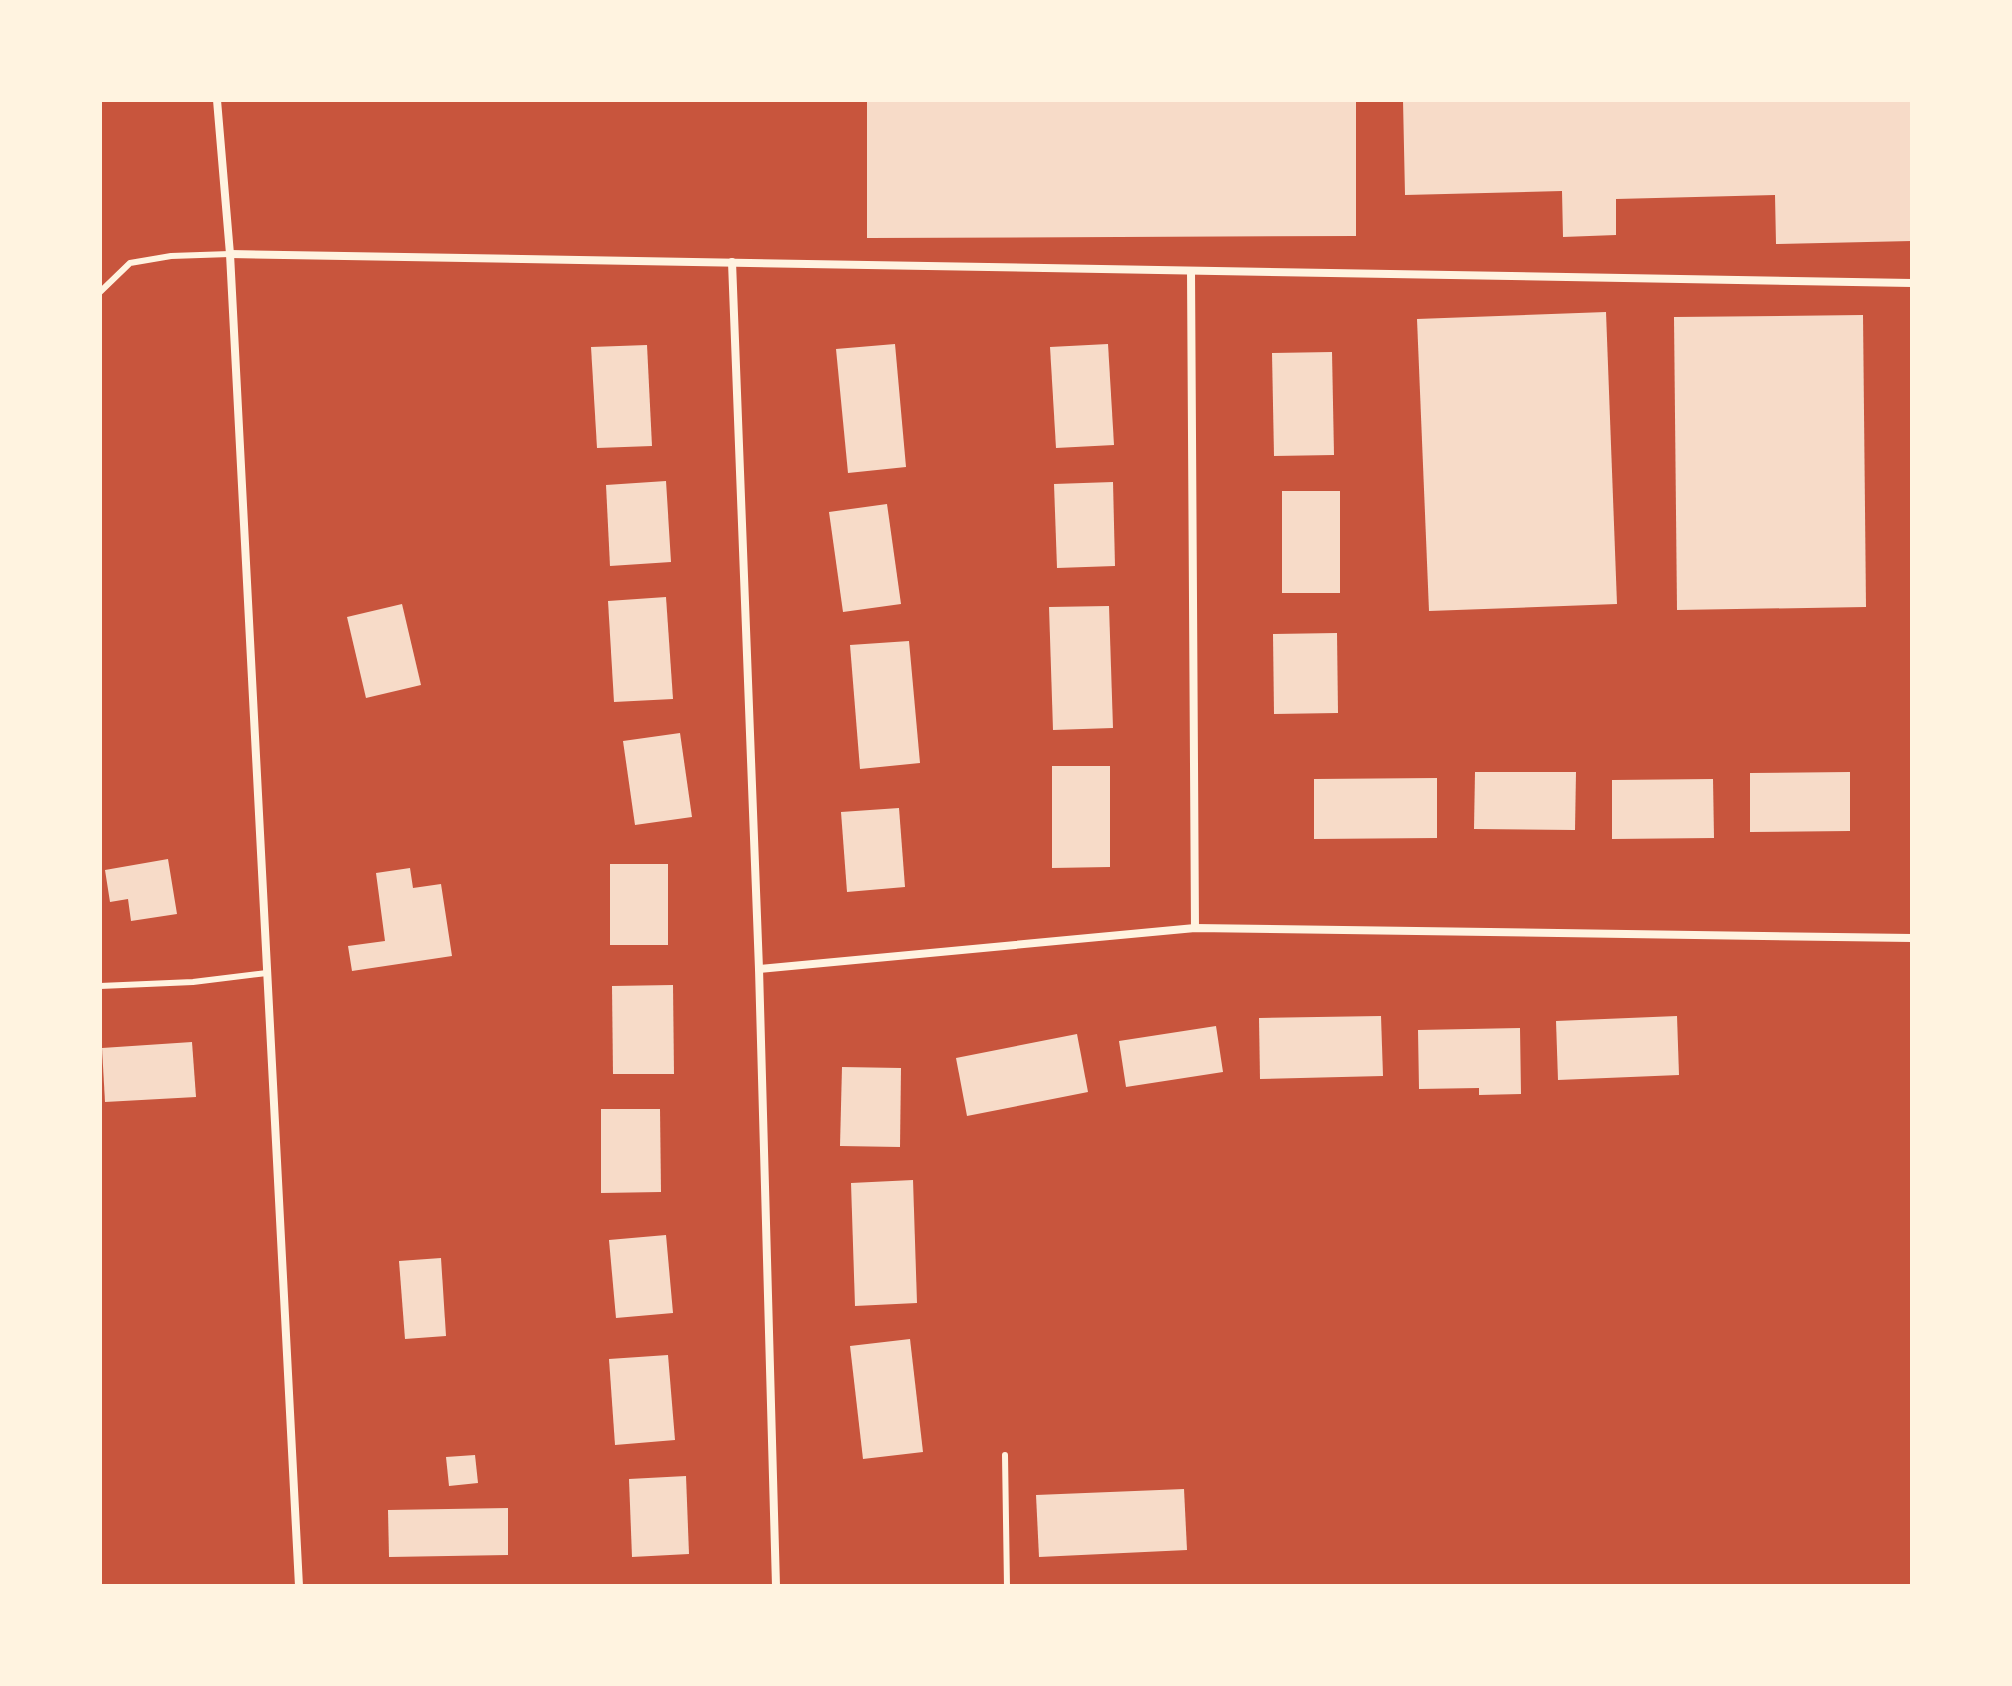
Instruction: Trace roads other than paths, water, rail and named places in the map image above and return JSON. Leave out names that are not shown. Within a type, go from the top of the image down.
[{"type":"street","points":[[217,100],[230,254],[299,1586]]},
{"type":"street","points":[[230,254],[1912,283]]},
{"type":"street","points":[[732,262],[759,969],[776,1586]]},
{"type":"street","points":[[1191,271],[1195,928]]},
{"type":"street","points":[[759,969],[1195,928],[1912,938]]},
{"type":"lane","points":[[100,292],[130,263],[171,256],[230,254]]},
{"type":"lane","points":[[100,986],[193,982],[267,973]]},
{"type":"lane","points":[[1005,1455],[1007,1586]]}]
